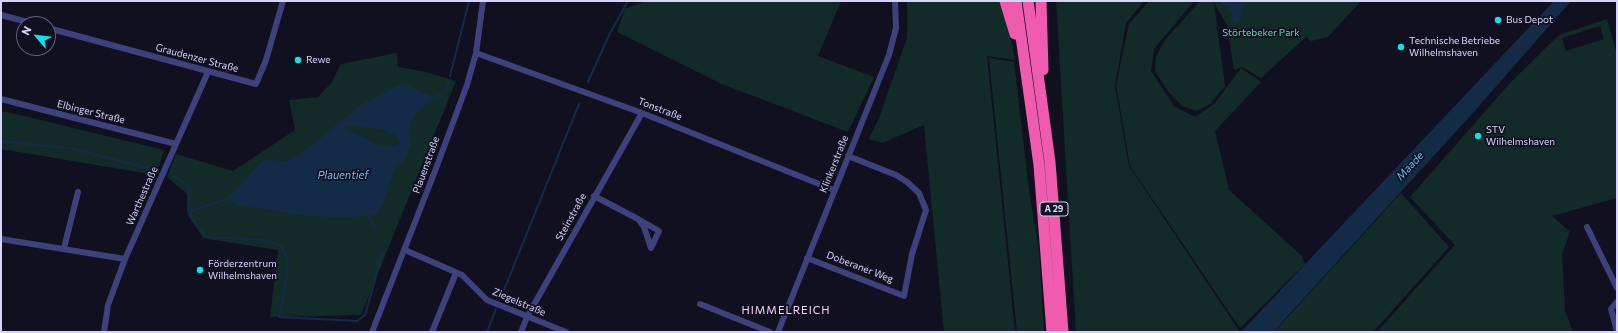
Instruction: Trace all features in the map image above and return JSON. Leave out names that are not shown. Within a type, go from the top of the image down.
[{"type":"highway","points":[[1005,1],[1015,33],[1020,57],[1027,73]]},
{"type":"highway","name":"A 29","points":[[1016,1],[1027,73],[1045,226],[1052,332]]},
{"type":"highway","name":"A 29","points":[[1028,1],[1040,86],[1057,238],[1063,332]]},
{"type":"highway","points":[[1040,86],[1044,67],[1041,1]]},
{"type":"street","name":"Graudenzer Straße","points":[[56,30],[256,84],[266,60],[283,1]]},
{"type":"street","name":"Plauenstraße","points":[[372,332],[405,250],[467,85],[476,53],[483,1]]},
{"type":"street","name":"Klinkerstraße","points":[[778,332],[889,55],[896,28],[895,1]]},
{"type":"street","points":[[1,15],[16,19]]},
{"type":"street","name":"Tonstraße","points":[[476,53],[642,113],[834,190]]},
{"type":"street","name":"Warthestraße","points":[[104,332],[108,306],[125,259],[208,72]]},
{"type":"street","name":"Elbinger Straße","points":[[1,99],[176,144]]},
{"type":"street","name":"Steinstraße","points":[[521,332],[527,317],[642,113]]},
{"type":"street","name":"Doberaner Weg","points":[[807,258],[904,296],[912,254],[926,210],[920,197],[908,182],[896,175],[848,156]]},
{"type":"street","points":[[64,248],[78,192]]},
{"type":"street","points":[[594,196],[638,219],[659,231],[651,248],[644,227],[638,219]]},
{"type":"street","points":[[1587,227],[1617,288]]},
{"type":"street","points":[[1,239],[125,259]]},
{"type":"street","name":"Ziegelstraße","points":[[405,250],[462,275],[487,300],[566,332]]},
{"type":"street","points":[[432,332],[456,273]]},
{"type":"street","points":[[1617,302],[1611,309],[1617,331]]},
{"type":"street","points":[[700,304],[770,332]]},
{"type":"green space","points":[[645,1],[841,1],[818,56],[874,77],[848,132],[722,84],[617,32],[625,9]]},
{"type":"green space","points":[[907,1],[1000,1],[1007,18],[1015,60],[987,56],[1015,332],[944,332],[924,125],[882,143],[869,139],[879,118],[907,38]]},
{"type":"green space","points":[[1056,1],[1144,1],[1126,23],[1115,86],[1129,166],[1240,332],[1076,332]]},
{"type":"green space","points":[[1149,1],[1194,1],[1154,49],[1151,71],[1175,107],[1195,117],[1215,103],[1241,68],[1261,82],[1215,131],[1229,190],[1302,256],[1305,264],[1240,328],[1130,166],[1116,85],[1129,24]]},
{"type":"green space","points":[[1200,1],[1211,1],[1214,3],[1225,86],[1210,104],[1196,111],[1182,106],[1167,90],[1155,71],[1156,57],[1165,40]]},
{"type":"green space","name":"Störtebeker Park","points":[[1213,1],[1361,1],[1328,37],[1311,41],[1306,37],[1261,78],[1242,67],[1234,70],[1227,25]]},
{"type":"green space","points":[[1607,19],[1617,55],[1617,198],[1552,216],[1570,232],[1562,254],[1565,311],[1573,332],[1377,332],[1455,245],[1410,197],[1510,83],[1559,35]],"holes":[[[1600,26],[1604,39],[1566,51],[1562,38]]]},
{"type":"green space","points":[[397,53],[398,67],[426,72],[456,81],[361,315],[270,317],[278,250],[203,238],[188,215],[187,194],[167,177],[176,154],[233,171],[295,130],[289,100],[318,97],[332,82],[341,64]]},
{"type":"green space","points":[[989,58],[1014,62],[1029,190],[1039,251],[1044,332],[1017,332]]},
{"type":"green space","points":[[1,111],[164,150],[156,175],[1,149]]},
{"type":"green space","points":[[1401,193],[1449,247],[1373,332],[1274,332]]},
{"type":"water","points":[[1220,1],[1245,1],[1240,20],[1236,23],[1231,18],[1232,13]]},
{"type":"water","name":"Maade","points":[[1554,1],[1571,1],[1471,115],[1273,332],[1241,332]]},
{"type":"water","name":"Plauentief","points":[[403,83],[435,98],[414,114],[409,131],[412,144],[404,159],[393,172],[384,201],[377,214],[346,218],[310,216],[236,205],[227,199],[265,159],[286,162],[305,151],[361,105]],"holes":[[[349,125],[383,130],[395,135],[399,140],[399,144],[389,147],[376,144],[345,128],[345,126]]]},
{"type":"waterway","points":[[450,76],[469,1]]},
{"type":"waterway","points":[[588,82],[610,33],[628,1]]},
{"type":"waterway","points":[[435,98],[446,90],[448,82]]},
{"type":"waterway","points":[[502,295],[579,104]]},
{"type":"waterway","points":[[1,141],[74,149],[158,171]]},
{"type":"waterway","points":[[174,176],[190,187],[188,210],[191,211]]},
{"type":"waterway","points":[[227,199],[191,211],[191,218],[207,237],[267,240],[283,248],[288,263],[279,317],[357,321],[365,315],[383,252]]},
{"type":"waterway","points":[[368,215],[376,229]]},
{"type":"waterway","points":[[487,332],[496,309]]},
{"type":"place","name":"Bus Depot","points":[[1498,20]]},
{"type":"place","name":"Technische Betriebe Wilhelmshaven","points":[[1401,47]]},
{"type":"place","name":"Rewe","points":[[298,60]]},
{"type":"place","name":"STV Wilhelmshaven","points":[[1478,136]]},
{"type":"place","name":"Förderzentrum Wilhelmshaven","points":[[200,270]]},
{"type":"district","name":"HIMMELREICH","points":[[786,310]]}]
